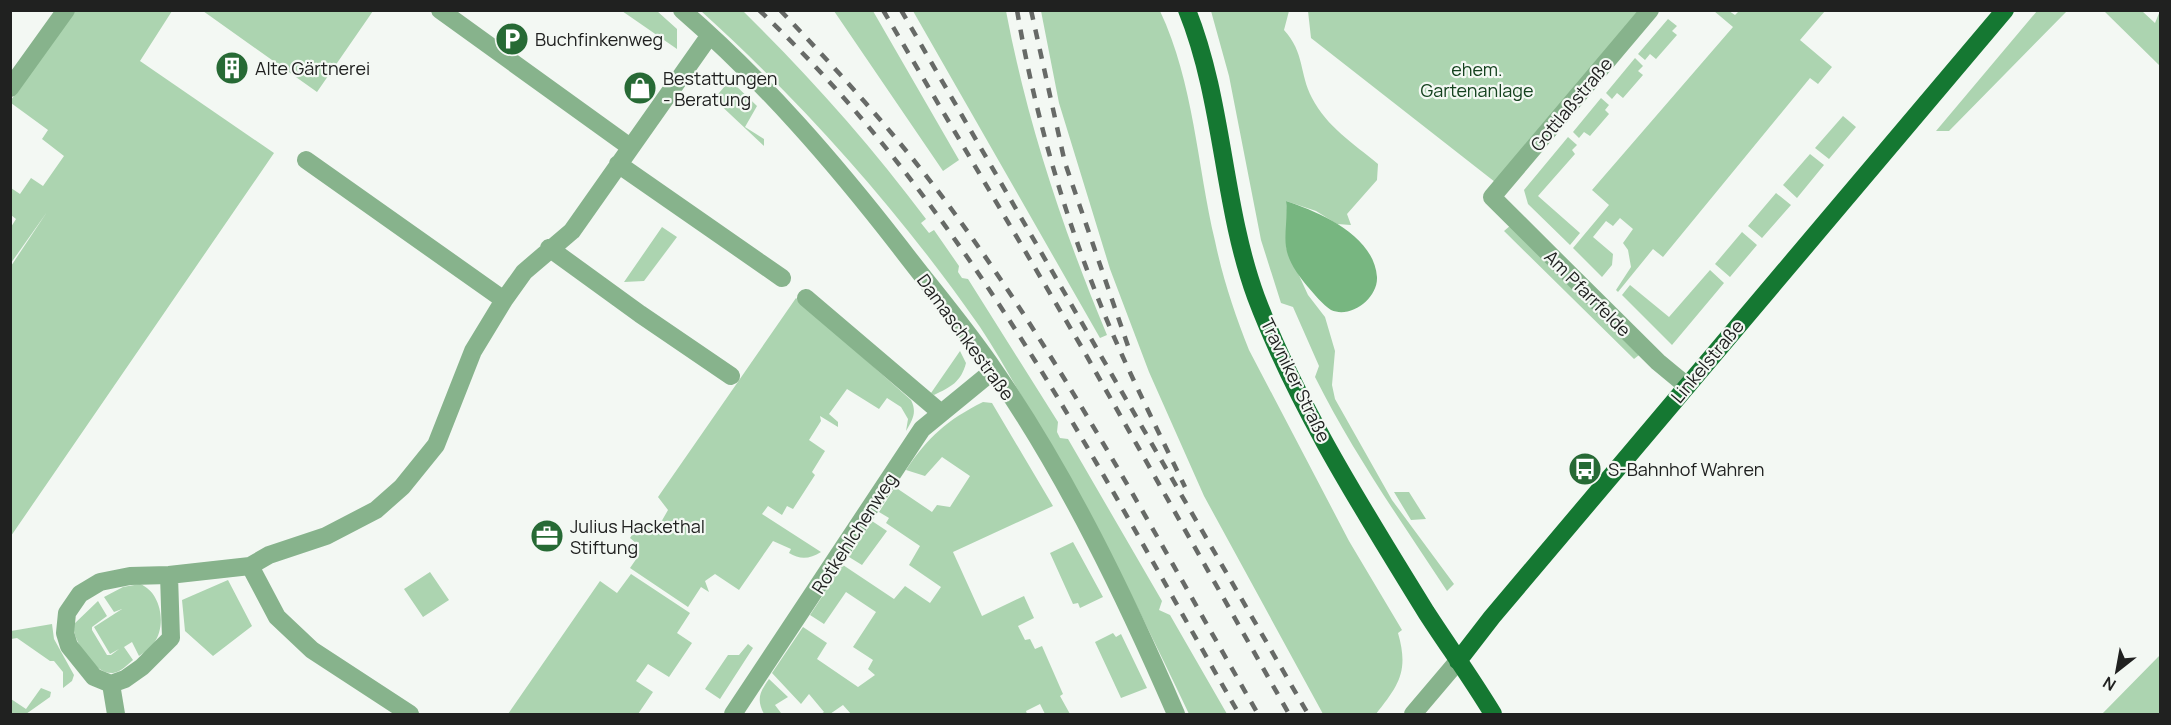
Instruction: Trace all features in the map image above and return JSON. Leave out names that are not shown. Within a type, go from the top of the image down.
[{"type":"main road","name":"Travniker Straße","points":[[1187,10],[1197,35],[1213,99],[1233,211],[1244,256],[1277,348],[1306,407],[1354,489],[1458,661],[1493,714]]},
{"type":"main road","name":"Linkelstraße","points":[[1458,661],[2005,10]]},
{"type":"street","points":[[10,88],[66,10]]},
{"type":"street","points":[[440,10],[630,147]]},
{"type":"street","name":"Damaschkestraße","points":[[682,10],[710,34],[793,118],[862,198],[994,370],[1055,469],[1103,560],[1176,714]]},
{"type":"street","name":"Gottlaßstraße","points":[[1492,197],[1650,10]]},
{"type":"street","points":[[169,575],[171,638],[142,667],[125,679],[111,684],[94,677],[69,646],[65,633],[67,613],[80,594],[100,582],[130,576],[169,575],[250,566],[269,555],[326,536],[376,510],[402,487],[436,445],[473,351],[504,300],[525,272],[549,248],[572,231],[710,34]]},
{"type":"street","points":[[306,160],[504,300]]},
{"type":"street","points":[[618,164],[782,278]]},
{"type":"street","name":"Am Pfarrfelde","points":[[1492,197],[1658,362],[1687,386]]},
{"type":"street","points":[[549,248],[639,314],[731,376]]},
{"type":"street","points":[[806,298],[940,412]]},
{"type":"street","name":"Rotkehlchenweg","points":[[733,714],[922,429],[994,370]]},
{"type":"street","points":[[250,566],[276,617],[312,650],[410,714]]},
{"type":"street","name":"Linkelstraße","points":[[1413,714],[1458,661]]},
{"type":"street","points":[[111,684],[116,714]]},
{"type":"green space","points":[[75,11],[172,11],[140,61],[274,153],[11,536],[11,266],[47,212],[11,263],[11,227],[16,219],[11,215],[11,188],[20,194],[31,178],[43,186],[64,156],[42,139],[48,130],[11,103],[11,100]]},
{"type":"green space","points":[[203,11],[373,11],[317,92]]},
{"type":"green space","points":[[622,11],[657,11],[677,29],[677,49]]},
{"type":"green space","points":[[701,11],[743,11],[838,111],[926,219],[921,223],[929,233],[934,230],[959,266],[958,272],[962,278],[968,279],[1058,422],[1057,432],[1060,438],[1068,439],[1162,601],[1159,610],[1170,615],[1227,714],[1189,714],[1132,596],[1071,481],[992,346],[949,284],[850,161],[778,84]]},
{"type":"green space","points":[[834,11],[873,11],[959,160],[943,171]]},
{"type":"green space","points":[[913,11],[1006,11],[1024,94],[1048,175],[1061,216],[1107,335],[1100,338]]},
{"type":"green space","points":[[1041,11],[1160,11],[1171,38],[1188,95],[1218,255],[1249,350],[1349,541],[1402,630],[1398,633],[1402,658],[1400,677],[1376,714],[1323,714],[1204,496],[1149,372],[1110,269],[1059,103]]},
{"type":"green space","points":[[1211,11],[1289,11],[1284,30],[1291,38],[1299,55],[1312,98],[1333,126],[1378,164],[1377,180],[1347,214],[1351,225],[1337,224],[1316,211],[1286,201],[1288,220],[1286,247],[1308,295],[1325,317],[1335,351],[1332,385],[1335,399],[1392,500],[1454,584],[1447,591],[1345,433],[1315,377],[1319,366],[1293,307],[1281,303],[1261,240],[1229,76]]},
{"type":"green space","name":"ehem. Gartenanlage","points":[[1308,11],[1639,11],[1495,182],[1311,38]]},
{"type":"green space","points":[[1714,11],[1729,11],[1735,15],[1739,11],[1825,11],[1800,40],[1832,67],[1818,84],[1810,78],[1663,257],[1653,249],[1618,292],[1616,290],[1631,267],[1628,250],[1623,243],[1633,229],[1620,218],[1613,226],[1606,221],[1593,237],[1613,254],[1612,265],[1602,277],[1573,248],[1609,205],[1592,190],[1733,27]]},
{"type":"green space","points":[[2037,11],[2067,11],[1949,131],[1936,131]]},
{"type":"green space","points":[[2104,11],[2142,11],[2155,23],[2160,11],[2160,66]]},
{"type":"green space","points":[[1668,19],[1677,26],[1672,31],[1677,35],[1656,59],[1650,54],[1645,60],[1638,54]]},
{"type":"green space","points":[[1635,58],[1643,66],[1638,71],[1643,75],[1623,98],[1617,93],[1612,99],[1606,93]]},
{"type":"green space","points":[[730,80],[757,106],[745,127],[764,139],[764,146],[714,99]]},
{"type":"green space","points":[[1601,98],[1609,105],[1605,110],[1609,114],[1590,136],[1584,132],[1579,138],[1573,132]]},
{"type":"green space","points":[[1843,116],[1856,127],[1829,159],[1815,148]]},
{"type":"green space","points":[[1568,137],[1577,145],[1572,150],[1575,154],[1538,196],[1580,233],[1570,245],[1528,204],[1524,190]]},
{"type":"green space","points":[[1810,154],[1824,165],[1797,198],[1783,185]]},
{"type":"green space","points":[[1776,193],[1791,205],[1762,238],[1748,226]]},
{"type":"green space","points":[[1511,225],[1639,355],[1634,359],[1504,231]]},
{"type":"green space","points":[[662,227],[677,237],[644,281],[624,282]]},
{"type":"green space","points":[[1742,232],[1757,245],[1730,277],[1715,264]]},
{"type":"green space","points":[[1710,270],[1724,283],[1672,345],[1622,295],[1630,285],[1669,317]]},
{"type":"green space","points":[[796,298],[911,400],[914,408],[912,419],[906,431],[908,419],[901,407],[887,398],[879,409],[847,389],[829,414],[838,422],[838,427],[820,416],[821,421],[809,440],[825,451],[812,472],[815,475],[793,509],[787,506],[782,515],[768,506],[762,514],[821,552],[801,558],[789,553],[791,549],[773,541],[739,590],[715,574],[705,581],[709,592],[701,587],[688,607],[630,568],[639,555],[631,550],[636,543],[630,538],[639,524],[656,531],[668,510],[658,497]]},
{"type":"green space","points":[[960,351],[966,363],[961,375],[950,386],[934,395],[931,393]]},
{"type":"green space","points":[[983,402],[992,403],[1053,506],[953,552],[982,616],[1024,596],[1034,618],[1018,626],[1025,640],[1030,639],[1035,649],[1042,646],[1063,694],[1060,696],[1070,714],[1045,714],[1040,704],[1026,711],[1027,714],[851,714],[843,705],[830,714],[821,714],[824,712],[809,694],[801,704],[772,673],[803,627],[827,643],[817,659],[858,687],[875,675],[868,669],[873,660],[853,647],[876,612],[846,592],[824,624],[810,615],[843,565],[894,599],[905,586],[930,603],[941,587],[909,565],[920,546],[886,523],[889,518],[879,512],[895,487],[932,512],[937,505],[950,507],[970,476],[942,457],[925,476],[906,470],[939,430]]},
{"type":"green space","points":[[1394,492],[1409,492],[1426,519],[1411,520]]},
{"type":"green space","points":[[872,521],[887,531],[862,565],[849,557]]},
{"type":"green space","points":[[1073,542],[1103,597],[1080,608],[1078,603],[1073,604],[1050,553]]},
{"type":"green space","points":[[430,572],[449,600],[423,617],[404,589]]},
{"type":"green space","points":[[631,574],[690,613],[677,633],[692,643],[669,677],[648,664],[636,681],[653,692],[638,714],[508,714],[600,581],[617,593]]},
{"type":"green space","points":[[228,580],[252,626],[213,656],[185,631],[182,600]]},
{"type":"green space","points":[[140,584],[153,594],[157,601],[161,619],[158,636],[151,647],[139,656],[132,642],[124,647],[133,660],[119,671],[106,672],[98,668],[86,656],[77,640],[73,625],[98,601],[107,616],[92,627],[92,630],[107,655],[111,655],[119,649],[110,654],[94,627],[122,609],[114,612],[104,597],[123,587]]},
{"type":"green space","points":[[52,624],[54,639],[74,675],[72,681],[63,688],[63,672],[54,661],[50,661],[17,638],[11,639],[11,631]]},
{"type":"green space","points":[[1113,633],[1116,637],[1121,634],[1147,688],[1121,698],[1095,642]]},
{"type":"green space","points":[[748,644],[753,648],[720,699],[705,689],[728,655],[739,655]]},
{"type":"green space","points":[[2160,655],[2160,714],[2102,714]]},
{"type":"green space","points":[[769,679],[788,697],[775,705],[781,713],[764,714],[760,704],[760,696]]},
{"type":"green space","points":[[41,688],[51,692],[50,697],[26,714],[11,714],[11,699],[26,709]]},
{"type":"shaded area","points":[[1286,201],[1343,227],[1366,249],[1374,262],[1377,277],[1373,292],[1362,305],[1347,312],[1331,310],[1301,278],[1287,253]]},
{"type":"railway","points":[[759,10],[834,87],[902,169],[966,255],[1080,436],[1239,714]]},
{"type":"railway","points":[[780,10],[893,135],[935,187],[997,274],[1113,460],[1258,714]]},
{"type":"railway","points":[[883,10],[1081,346],[1289,714]]},
{"type":"railway","points":[[901,10],[1308,714]]},
{"type":"railway","points":[[1017,10],[1046,142],[1088,272],[1122,355],[1185,487]]},
{"type":"railway","points":[[1031,10],[1065,163],[1128,346]]},
{"type":"place","name":"Buchfinkenweg","points":[[512,39]]},
{"type":"place","name":"Alte Gärtnerei","points":[[232,68]]},
{"type":"place","name":"Bestattungen - Beratung","points":[[640,88]]},
{"type":"place","name":"S-Bahnhof Wahren","points":[[1585,469]]},
{"type":"place","name":"Julius Hackethal Stiftung","points":[[547,536]]}]
